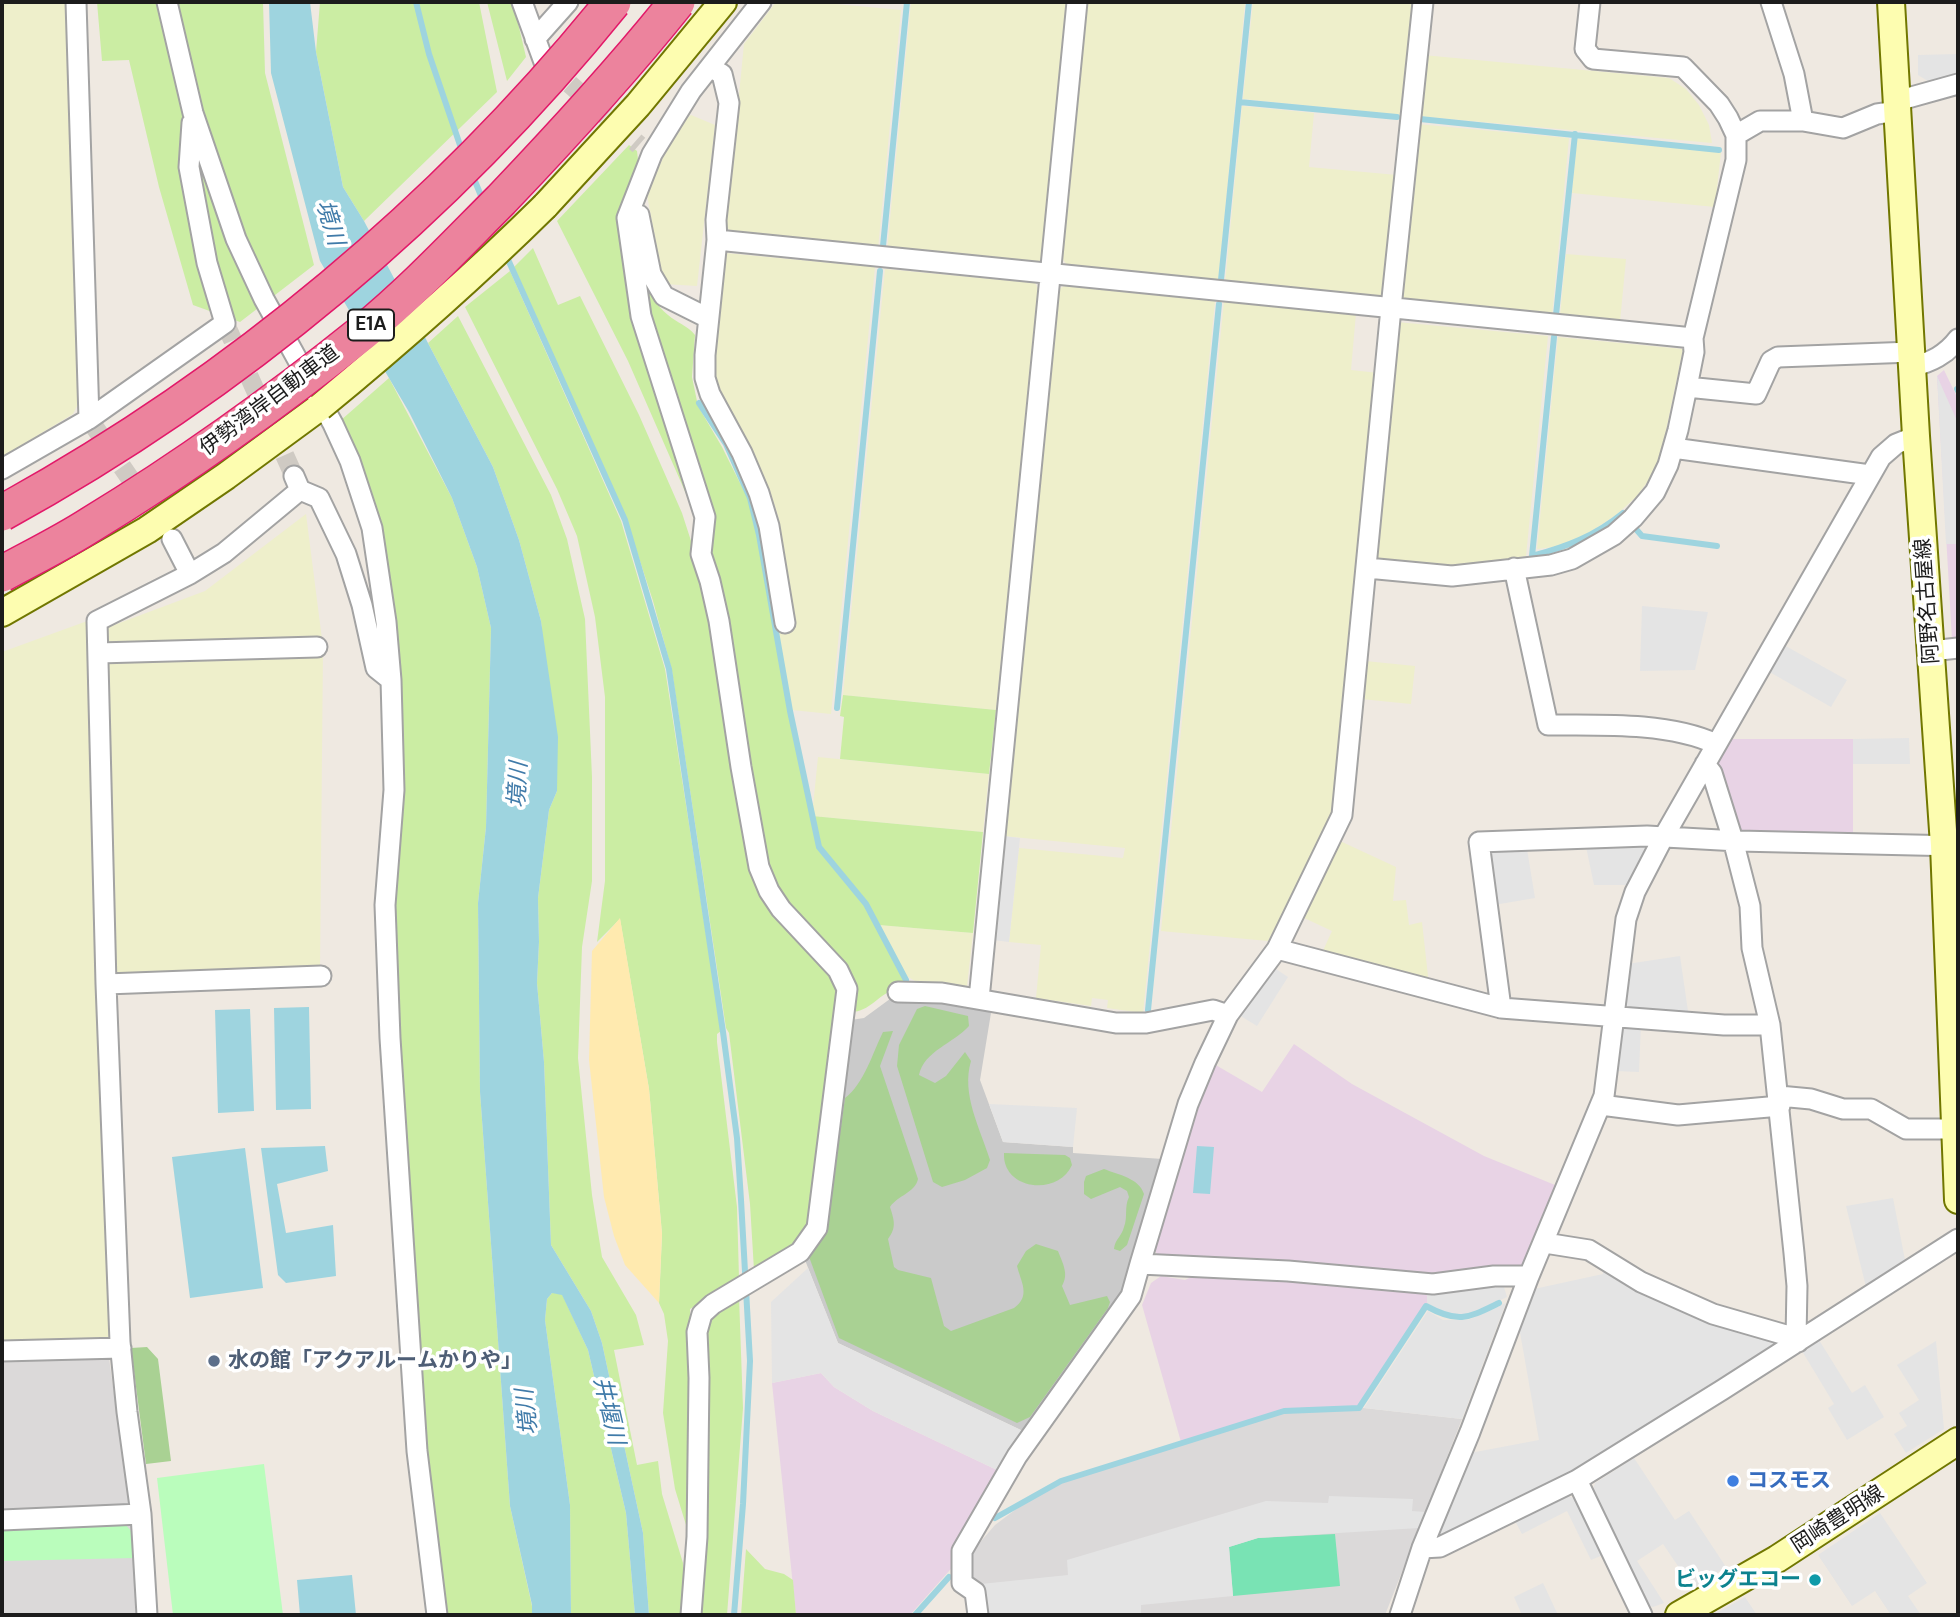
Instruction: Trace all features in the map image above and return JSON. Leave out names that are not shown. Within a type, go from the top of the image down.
[{"type":"highway","name":"E1A","points":[[2,513],[135,433],[230,366],[328,291],[410,219],[490,140],[568,57],[612,2]]},
{"type":"highway","name":"伊勢湾岸自動車道","points":[[2,574],[89,526],[191,460],[287,391],[365,330],[441,261],[516,184],[611,82],[677,2]]},
{"type":"main road","points":[[2,613],[147,530],[226,476],[320,407],[426,319],[545,206],[638,105],[723,2]]},
{"type":"main road","name":"阿野名古屋線","points":[[1891,2],[1931,651],[1951,845],[1958,1200]]},
{"type":"main road","name":"岡崎豊明線","points":[[1679,1615],[1777,1559],[1958,1441]]},
{"type":"street","points":[[76,2],[89,419]]},
{"type":"street","points":[[167,2],[193,113],[236,239],[264,299],[333,424],[350,461],[372,528],[386,622],[391,680],[394,790],[386,905],[390,1038],[417,1451],[437,1615]]},
{"type":"street","points":[[522,2],[544,62]]},
{"type":"street","points":[[535,39],[568,2]]},
{"type":"street","points":[[691,1615],[697,1537],[697,1332],[702,1314],[713,1304],[800,1252],[817,1228],[847,989],[838,970],[781,909],[769,891],[759,867],[719,621],[701,554],[705,517],[641,316],[627,218],[636,201],[646,149],[761,2]]},
{"type":"street","points":[[979,999],[1077,2]]},
{"type":"street","points":[[978,1615],[975,1592],[962,1583],[962,1550],[1017,1456],[1131,1296],[1188,1104],[1205,1063],[1228,1015],[1277,949],[1342,816],[1423,2]]},
{"type":"street","points":[[1367,568],[1452,576],[1551,565],[1572,559],[1614,535],[1633,518],[1655,492],[1673,448],[1694,352],[1693,338],[1737,160],[1736,135],[1719,104],[1683,67],[1593,59],[1585,49],[1590,2]]},
{"type":"street","points":[[1771,2],[1794,74],[1803,121]]},
{"type":"street","points":[[711,68],[722,74],[729,103],[716,220],[717,240],[708,318],[705,378],[710,394],[742,453],[759,492],[769,526],[785,623]]},
{"type":"street","points":[[1736,135],[1760,121],[1803,121],[1843,128],[1958,84]]},
{"type":"street","points":[[2,469],[89,419],[225,323],[207,263],[190,167],[193,113]]},
{"type":"street","points":[[636,201],[650,274],[664,296],[708,318]]},
{"type":"street","points":[[717,240],[1693,338]]},
{"type":"street","points":[[1687,387],[1756,394],[1771,361],[1778,357],[1912,360],[1929,363],[1951,349],[1958,339]]},
{"type":"street","points":[[1400,1615],[1422,1548],[1470,1432],[1529,1276],[1604,1096],[1626,919],[1635,892],[1716,744],[1881,457],[1896,444],[1916,436]]},
{"type":"street","points":[[1673,448],[1870,475]]},
{"type":"street","points":[[147,1615],[141,1514],[121,1348],[106,984],[97,621],[190,574],[224,553],[297,483],[319,498],[346,554],[362,605],[376,668],[391,680]]},
{"type":"street","points":[[172,539],[190,574]]},
{"type":"street","points":[[1514,568],[1548,725],[1623,725],[1699,736],[1716,744]]},
{"type":"street","points":[[98,653],[317,647]]},
{"type":"street","points":[[1931,651],[1958,648]]},
{"type":"street","points":[[1705,764],[1712,773],[1750,906],[1752,948],[1770,1025],[1780,1101],[1797,1286],[1797,1340]]},
{"type":"street","points":[[1501,1007],[1479,842],[1647,836],[1951,845]]},
{"type":"street","points":[[1277,949],[1501,1007],[1614,1018],[1770,1025]]},
{"type":"street","points":[[106,984],[321,976]]},
{"type":"street","points":[[898,992],[942,993],[1116,1023],[1146,1023],[1213,1010],[1228,1015]]},
{"type":"street","points":[[1601,1105],[1678,1115],[1811,1099],[1843,1109],[1871,1109],[1906,1129],[1955,1129]]},
{"type":"street","points":[[1422,1548],[1440,1547],[1577,1480],[1958,1239]]},
{"type":"street","points":[[1545,1243],[1589,1250],[1641,1282],[1713,1314],[1797,1340]]},
{"type":"street","points":[[1140,1264],[1288,1271],[1433,1284],[1493,1276],[1529,1276]]},
{"type":"street","points":[[2,1351],[121,1348]]},
{"type":"street","points":[[1577,1480],[1642,1615]]},
{"type":"street","points":[[2,1520],[141,1514]]},
{"type":"shaded area","points":[[1958,54],[1958,78],[1931,83],[1918,75],[1918,55]]},
{"type":"shaded area","points":[[1944,370],[1958,399],[1958,639],[1952,640],[1937,376]]},
{"type":"shaded area","points":[[1937,376],[1958,423],[1958,544],[1946,544]]},
{"type":"shaded area","points":[[1642,606],[1708,612],[1695,670],[1640,671]]},
{"type":"shaded area","points":[[1782,644],[1847,680],[1831,707],[1766,670]]},
{"type":"shaded area","points":[[1909,738],[1910,764],[1853,764],[1853,739]]},
{"type":"shaded area","points":[[1726,739],[1853,739],[1853,837],[1736,834],[1712,765]]},
{"type":"shaded area","points":[[1003,836],[1020,838],[1009,942],[993,940]]},
{"type":"shaded area","points":[[1648,840],[1651,846],[1629,885],[1594,885],[1585,842]]},
{"type":"shaded area","points":[[1499,843],[1526,843],[1535,898],[1494,905],[1487,856]]},
{"type":"shaded area","points":[[1680,956],[1689,1018],[1622,1014],[1627,964]]},
{"type":"shaded area","points":[[1273,967],[1288,977],[1257,1026],[1239,1015]]},
{"type":"shaded area","points":[[894,996],[970,1004],[991,1013],[980,1080],[1003,1142],[1073,1147],[1073,1153],[1163,1159],[1125,1297],[1025,1432],[838,1343],[803,1255],[851,1020],[864,1018]]},
{"type":"shaded area","points":[[1620,1023],[1641,1024],[1639,1072],[1615,1071]]},
{"type":"shaded area","points":[[1294,1044],[1352,1084],[1484,1156],[1555,1185],[1521,1267],[1434,1278],[1158,1255],[1153,1248],[1199,1095],[1214,1064],[1262,1092]]},
{"type":"shaded area","points":[[989,1104],[1077,1108],[1073,1147],[1003,1142]]},
{"type":"shaded area","points":[[1893,1198],[1905,1260],[1866,1287],[1846,1206]]},
{"type":"shaded area","points":[[1602,1265],[1784,1340],[1592,1464],[1441,1538],[1437,1535],[1470,1453],[1539,1440],[1519,1327],[1534,1289],[1603,1274]]},
{"type":"shaded area","points":[[808,1268],[838,1343],[1025,1432],[997,1470],[873,1411],[834,1387],[821,1373],[772,1383],[771,1302]]},
{"type":"shaded area","points":[[1204,1271],[1427,1291],[1427,1303],[1358,1407],[1284,1410],[1181,1442],[1142,1305],[1151,1283],[1161,1276],[1185,1280]]},
{"type":"shaded area","points":[[1504,1287],[1507,1297],[1469,1315],[1445,1314],[1427,1303],[1427,1291]]},
{"type":"shaded area","points":[[1506,1303],[1462,1419],[1364,1408],[1428,1311],[1443,1320],[1468,1320]]},
{"type":"shaded area","points":[[1819,1340],[1852,1393],[1865,1385],[1884,1417],[1847,1440],[1828,1408],[1834,1404],[1802,1351]]},
{"type":"shaded area","points":[[1936,1341],[1944,1429],[1906,1453],[1894,1434],[1907,1426],[1899,1413],[1919,1400],[1897,1365]]},
{"type":"shaded area","points":[[109,1358],[132,1522],[136,1615],[2,1615],[2,1360]]},
{"type":"shaded area","points":[[821,1373],[834,1387],[873,1411],[997,1470],[967,1529],[956,1542],[957,1562],[910,1615],[796,1615],[772,1383]]},
{"type":"shaded area","points":[[1364,1408],[1462,1419],[1385,1615],[984,1615],[981,1584],[970,1578],[970,1554],[995,1525],[1035,1495],[1063,1482],[1283,1412]]},
{"type":"shaded area","points":[[1634,1458],[1675,1520],[1689,1511],[1726,1567],[1693,1588],[1663,1544],[1637,1561],[1664,1603],[1653,1607],[1644,1604],[1591,1496],[1595,1483]]},
{"type":"shaded area","points":[[1566,1495],[1575,1499],[1603,1555],[1591,1560],[1567,1511],[1522,1534],[1515,1521]]},
{"type":"shaded area","points":[[1329,1496],[1413,1499],[1412,1511],[1426,1512],[1419,1528],[1258,1538],[1229,1547],[1233,1596],[1141,1605],[1141,1613],[984,1615],[981,1584],[1068,1575],[1067,1560],[1266,1501],[1328,1503]]},
{"type":"shaded area","points":[[1880,1513],[1927,1583],[1908,1596],[1921,1615],[1891,1615],[1875,1591],[1852,1606],[1818,1555]]},
{"type":"shaded area","points":[[1543,1583],[1558,1615],[1522,1615],[1514,1597]]},
{"type":"shaded area","points":[[1745,1597],[1757,1615],[1713,1615]]},
{"type":"green space","points":[[2,2],[68,2],[81,398],[73,414],[2,457]]},
{"type":"green space","points":[[97,2],[263,2],[265,73],[314,265],[240,322],[193,305],[159,187],[129,60],[102,61]]},
{"type":"green space","points":[[320,2],[479,2],[497,92],[364,221],[343,187],[316,52]]},
{"type":"green space","points":[[487,2],[513,2],[526,57],[507,81]]},
{"type":"green space","points":[[776,2],[814,2],[901,10],[878,249],[734,235],[726,226],[744,44]]},
{"type":"green space","points":[[911,2],[1072,2],[1047,257],[1033,265],[887,251]]},
{"type":"green space","points":[[1085,2],[1245,2],[1218,284],[1071,270],[1061,257]]},
{"type":"green space","points":[[1253,2],[1414,2],[1402,115],[1243,99]]},
{"type":"green space","points":[[1423,55],[1669,78],[1686,89],[1699,105],[1709,125],[1712,143],[1417,116]]},
{"type":"green space","points":[[1242,106],[1314,113],[1309,167],[1397,175],[1385,294],[1377,298],[1225,284]]},
{"type":"green space","points":[[691,115],[715,125],[697,286],[664,284],[647,195],[665,153],[685,120]]},
{"type":"green space","points":[[1417,124],[1569,138],[1552,316],[1407,302],[1400,293]]},
{"type":"green space","points":[[1577,139],[1721,152],[1715,207],[1572,193]]},
{"type":"green space","points":[[629,145],[637,151],[639,169],[619,214],[697,519],[628,361],[557,221]]},
{"type":"green space","points":[[533,248],[558,305],[580,296],[639,415],[682,513],[703,578],[751,864],[831,972],[840,994],[812,1222],[805,1238],[754,1270],[750,1204],[729,1033],[726,1028],[672,671],[626,518],[514,267]]},
{"type":"green space","points":[[725,253],[875,267],[831,714],[792,710],[776,630],[795,627],[779,519],[770,491],[712,375]]},
{"type":"green space","points":[[1566,254],[1626,259],[1620,322],[1560,316]]},
{"type":"green space","points":[[885,269],[1035,283],[1038,288],[996,710],[843,695]]},
{"type":"green space","points":[[510,271],[621,521],[665,669],[721,1031],[717,1034],[717,1042],[737,1207],[739,1278],[690,1309],[693,1460],[690,1538],[675,1489],[663,1413],[668,1341],[664,1314],[659,1303],[662,1234],[649,1089],[620,919],[597,942],[605,881],[605,697],[595,617],[577,536],[557,489],[465,307]]},
{"type":"green space","points":[[642,277],[659,307],[695,335],[692,377],[698,406],[748,499],[757,535],[788,712],[818,847],[864,905],[905,982],[899,981],[896,989],[858,1011],[851,1012],[853,991],[772,888],[720,602]]},
{"type":"green space","points":[[1064,286],[1215,301],[1143,1013],[1107,1008],[1108,1000],[1092,998],[1091,1006],[1036,998],[1041,945],[1009,942],[1019,848],[1123,858],[1125,848],[1003,836],[1058,290]]},
{"type":"green space","points":[[1224,301],[1356,313],[1351,370],[1379,373],[1334,816],[1268,941],[1161,931]]},
{"type":"green space","points":[[458,316],[551,495],[567,539],[585,619],[592,777],[592,881],[582,947],[578,1058],[592,1195],[602,1257],[636,1315],[644,1345],[614,1350],[637,1465],[658,1461],[662,1494],[683,1563],[684,1615],[649,1615],[643,1533],[602,1343],[591,1311],[551,1245],[544,1062],[537,983],[538,898],[549,810],[557,791],[541,621],[519,540],[493,467],[428,343]]},
{"type":"green space","points":[[1397,322],[1548,336],[1526,556],[1456,568],[1380,560],[1375,554]]},
{"type":"green space","points":[[1558,337],[1683,349],[1662,450],[1652,476],[1636,497],[1616,515],[1584,536],[1561,546],[1537,549]]},
{"type":"green space","points":[[389,378],[452,498],[477,567],[491,628],[486,827],[478,903],[480,1092],[510,1506],[532,1615],[444,1615],[423,1449],[393,909],[398,677],[340,421]]},
{"type":"green space","points":[[306,514],[323,647],[320,970],[113,976],[106,628],[205,591]]},
{"type":"green space","points":[[90,620],[111,1338],[2,1341],[2,652]]},
{"type":"green space","points":[[1365,661],[1415,666],[1411,704],[1361,699]]},
{"type":"green space","points":[[843,695],[996,710],[989,774],[840,759]]},
{"type":"green space","points":[[818,757],[989,774],[983,832],[812,816]]},
{"type":"green space","points":[[812,816],[983,832],[973,933],[879,925],[867,903],[820,846]]},
{"type":"green space","points":[[1340,841],[1396,867],[1393,901],[1406,900],[1409,925],[1422,922],[1429,985],[1321,955],[1332,931],[1302,917]]},
{"type":"green space","points":[[879,925],[973,933],[967,986],[915,981],[905,975]]},
{"type":"green space","points":[[925,1006],[968,1016],[969,1026],[933,1053],[919,1075],[935,1083],[946,1076],[965,1052],[971,1061],[968,1086],[970,1098],[990,1160],[987,1168],[965,1180],[942,1187],[933,1182],[897,1066],[899,1045],[917,1009]]},
{"type":"green space","points":[[893,1031],[880,1066],[918,1179],[913,1188],[890,1207],[894,1223],[888,1239],[894,1267],[931,1278],[944,1326],[951,1331],[1014,1308],[1019,1303],[1023,1288],[1017,1266],[1026,1251],[1036,1244],[1058,1251],[1065,1273],[1062,1286],[1070,1305],[1107,1296],[1110,1302],[1030,1417],[1017,1423],[839,1338],[808,1254],[826,1234],[845,1098],[858,1085],[883,1032]]},
{"type":"green space","points":[[1004,1153],[1065,1155],[1070,1158],[1072,1165],[1065,1175],[1055,1182],[1032,1185],[1012,1175],[1006,1165]]},
{"type":"green space","points":[[1104,1169],[1138,1184],[1144,1194],[1127,1245],[1120,1251],[1114,1249],[1125,1223],[1129,1197],[1127,1191],[1120,1187],[1091,1199],[1084,1194],[1086,1176]]},
{"type":"green space","points":[[552,1293],[562,1294],[588,1350],[626,1513],[635,1615],[571,1615],[570,1505],[545,1320],[547,1299]]},
{"type":"green space","points":[[739,1297],[743,1408],[727,1615],[698,1615],[703,1331],[719,1310]]},
{"type":"green space","points":[[147,1347],[158,1359],[171,1461],[146,1464],[131,1348]]},
{"type":"green space","points":[[264,1464],[283,1615],[173,1615],[157,1478]]},
{"type":"green space","points":[[124,1523],[132,1532],[134,1558],[2,1561],[2,1527]]},
{"type":"green space","points":[[1335,1534],[1340,1586],[1233,1596],[1229,1547],[1258,1538]]},
{"type":"green space","points":[[746,1549],[765,1569],[784,1574],[793,1580],[796,1615],[741,1615]]},
{"type":"sand","points":[[620,918],[649,1089],[662,1234],[659,1303],[625,1265],[614,1236],[604,1197],[589,1060],[592,951]]},
{"type":"water","points":[[269,2],[310,2],[316,52],[343,187],[364,221],[493,467],[519,540],[541,621],[558,737],[557,791],[549,810],[538,898],[537,983],[544,1062],[551,1245],[591,1311],[602,1343],[643,1533],[649,1615],[635,1615],[626,1513],[588,1350],[562,1295],[552,1293],[547,1299],[545,1320],[570,1505],[571,1615],[532,1615],[510,1506],[480,1092],[478,903],[486,827],[491,628],[477,567],[452,498],[409,412],[320,261],[271,73]]},
{"type":"water","points":[[309,1007],[311,1109],[276,1110],[274,1008]]},
{"type":"water","points":[[250,1009],[254,1111],[218,1113],[215,1010]]},
{"type":"water","points":[[325,1146],[328,1171],[277,1184],[286,1233],[333,1225],[336,1276],[286,1283],[278,1275],[261,1148]]},
{"type":"water","points":[[1197,1146],[1214,1147],[1210,1194],[1193,1193]]},
{"type":"water","points":[[245,1148],[263,1288],[190,1298],[172,1157]]},
{"type":"water","points":[[352,1575],[356,1615],[300,1615],[297,1580]]},
{"type":"waterway","points":[[416,2],[429,54],[462,151]]},
{"type":"waterway","points":[[883,246],[907,2]]},
{"type":"waterway","points":[[1221,280],[1249,2]]},
{"type":"waterway","points":[[1239,102],[1397,117]]},
{"type":"waterway","points":[[1420,119],[1719,150]]},
{"type":"waterway","points":[[1556,315],[1575,134]]},
{"type":"waterway","points":[[472,174],[484,203]]},
{"type":"waterway","points":[[506,255],[625,520],[669,669],[737,1138],[750,1361],[734,1615]]},
{"type":"waterway","points":[[837,708],[880,271]]},
{"type":"waterway","points":[[1148,1010],[1219,304]]},
{"type":"waterway","points":[[1554,337],[1532,556],[1580,540],[1623,513]]},
{"type":"waterway","points":[[699,403],[726,444],[750,498],[819,847],[866,904],[906,980]]},
{"type":"waterway","points":[[1635,528],[1642,536],[1717,546]]},
{"type":"waterway","points":[[995,1518],[1061,1481],[1284,1411],[1359,1408],[1426,1306],[1447,1315],[1463,1317],[1499,1303]]},
{"type":"waterway","points":[[915,1615],[949,1577]]},
{"type":"tunnel","points":[[548,65],[639,145]]},
{"type":"tunnel","points":[[225,323],[294,476]]},
{"type":"tunnel","points":[[89,419],[167,532]]},
{"type":"place","name":"水の館「アクアルームかりや」","points":[[214,1361]]},
{"type":"place","name":"コスモス","points":[[1733,1481]]},
{"type":"place","name":"ビッグエコー","points":[[1815,1580]]},
{"type":"water label","name":"境川","points":[[329,223]]},
{"type":"water label","name":"境川","points":[[519,785]]},
{"type":"water label","name":"井堰川","points":[[608,1411]]},
{"type":"water label","name":"境川","points":[[528,1412]]}]
